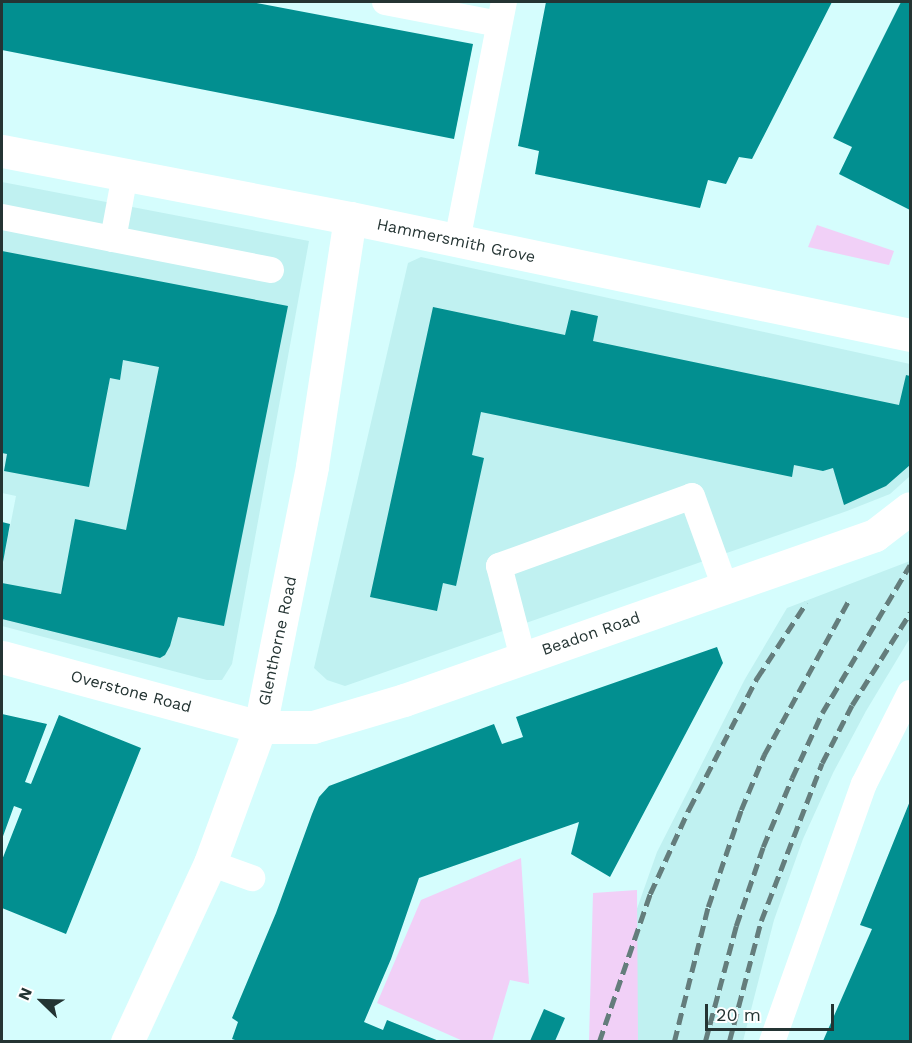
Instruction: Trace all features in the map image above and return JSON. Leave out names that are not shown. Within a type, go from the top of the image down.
[{"type":"street","name":"Hammersmith Grove","points":[[2,150],[350,218],[910,335]]},
{"type":"street","name":"Glenthorne Road","points":[[128,1041],[210,863],[260,727],[312,466],[350,218]]},
{"type":"street","name":"Beadon Road","points":[[260,727],[313,727],[404,700],[875,535],[910,508]]},
{"type":"street","name":"Overstone Road","points":[[2,657],[260,727]]},
{"type":"lane","points":[[385,2],[502,13],[457,241]]},
{"type":"lane","points":[[113,238],[125,175]]},
{"type":"lane","points":[[2,217],[271,270]]},
{"type":"lane","points":[[524,658],[499,566],[692,496],[725,587]]},
{"type":"lane","points":[[772,1041],[864,784],[910,693]]},
{"type":"lane","points":[[210,863],[252,878]]},
{"type":"shaded area","points":[[2,182],[309,241],[232,664],[222,680],[207,680],[2,626],[2,568],[16,496],[2,493]]},
{"type":"shaded area","points":[[817,225],[894,251],[889,265],[808,247]]},
{"type":"shaded area","points":[[421,257],[910,364],[910,476],[890,494],[847,511],[345,686],[327,680],[314,668],[408,263]]},
{"type":"shaded area","points":[[910,561],[910,638],[866,711],[833,773],[803,839],[774,920],[743,1041],[590,1042],[657,852],[745,679],[787,608]]},
{"type":"shaded area","points":[[521,858],[529,984],[510,980],[492,1041],[463,1041],[377,1003],[421,900]]},
{"type":"shaded area","points":[[637,890],[638,1041],[589,1041],[593,893]]},
{"type":"building","points":[[2,2],[251,2],[473,44],[454,139],[2,50]]},
{"type":"building","points":[[546,2],[832,2],[752,159],[739,157],[726,184],[708,180],[700,208],[535,174],[539,151],[518,146]]},
{"type":"building","points":[[901,2],[910,2],[910,210],[839,174],[852,147],[833,138]]},
{"type":"building","points":[[2,251],[288,306],[224,626],[178,617],[170,646],[165,655],[160,658],[2,619],[2,583],[61,594],[75,519],[126,530],[159,367],[123,360],[120,380],[110,378],[89,487],[4,471],[7,454],[2,453]]},
{"type":"building","points":[[433,307],[565,335],[571,310],[598,316],[593,341],[899,405],[906,375],[910,376],[910,465],[886,486],[844,505],[833,468],[823,471],[794,465],[792,477],[481,412],[472,455],[484,458],[456,586],[443,583],[437,611],[370,597]]},
{"type":"building","points":[[2,522],[10,524],[3,562],[2,562]]},
{"type":"building","points":[[717,647],[723,663],[610,877],[571,854],[579,822],[419,878],[391,959],[364,1022],[383,1030],[387,1020],[439,1041],[238,1041],[232,1039],[238,1022],[232,1018],[276,913],[319,797],[329,786],[494,724],[502,744],[523,737],[516,717]]},
{"type":"building","points":[[2,714],[47,724],[25,782],[31,784],[59,715],[141,748],[66,934],[2,908],[2,860],[22,809],[14,806],[2,839]]},
{"type":"building","points":[[910,801],[910,1041],[823,1041],[872,929],[860,925]]},
{"type":"building","points":[[544,1009],[565,1018],[555,1041],[530,1041]]},
{"type":"railway","points":[[705,1042],[736,926],[763,847],[792,778],[822,713],[910,565]]},
{"type":"railway","points":[[674,1042],[708,907],[741,810],[764,755],[849,600]]},
{"type":"railway","points":[[599,1042],[650,894],[689,809],[757,678],[806,603]]},
{"type":"railway","points":[[729,1042],[761,921],[822,763],[852,705],[910,613]]}]
